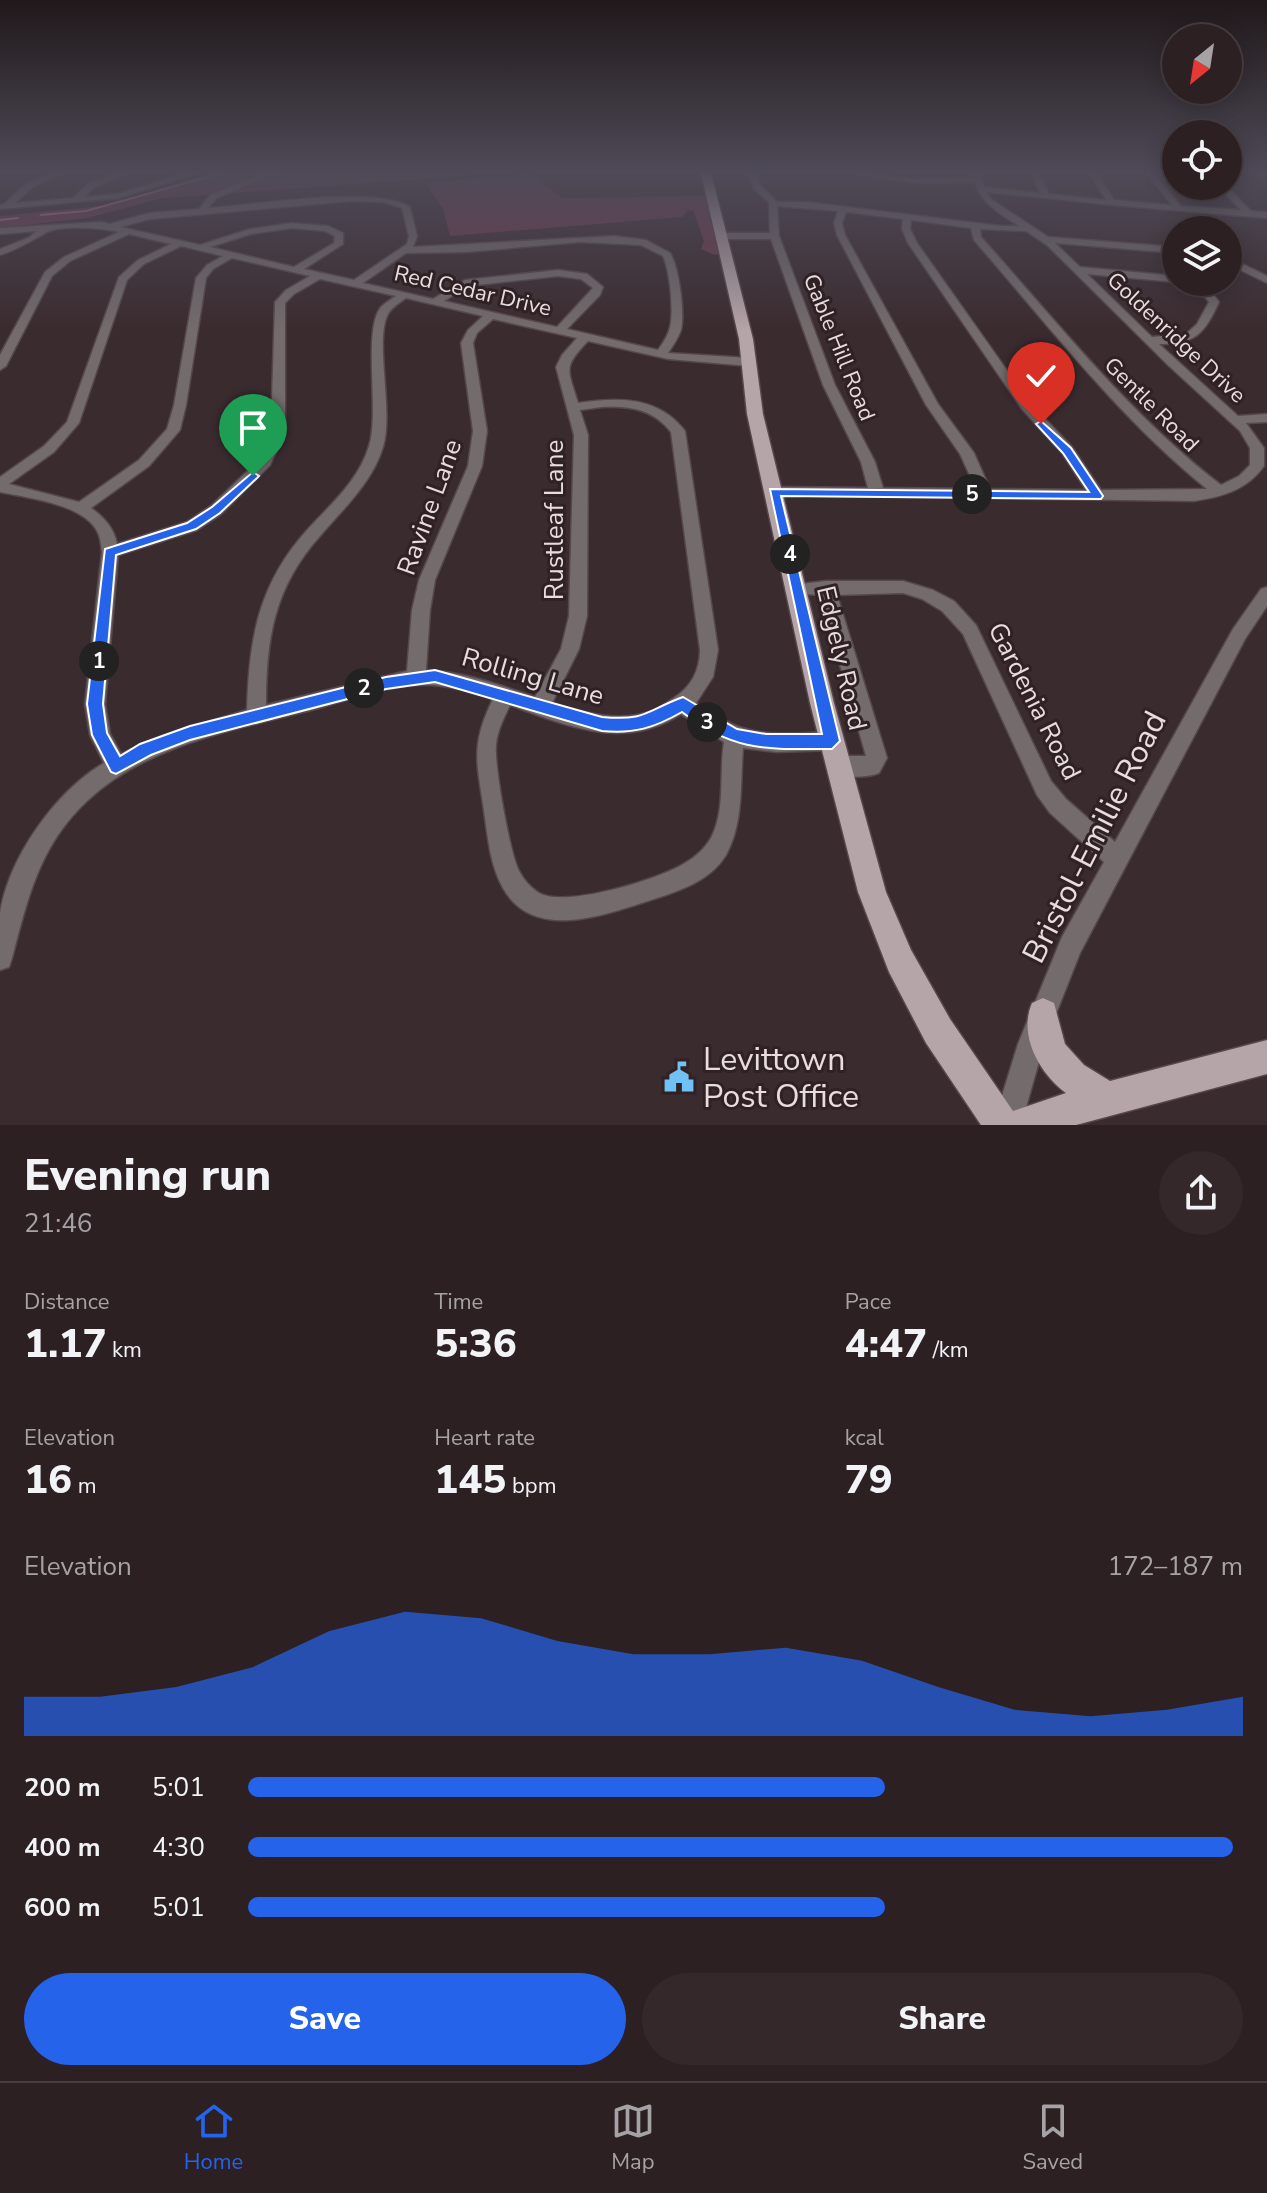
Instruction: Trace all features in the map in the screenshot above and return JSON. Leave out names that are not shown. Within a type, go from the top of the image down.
[{"type":"main road","name":"Edgely Road","points":[[719,226],[749,362],[755,414],[838,766],[872,892],[900,961],[938,1031],[1004,1125]]},
{"type":"main road","points":[[1043,1014],[1045,1040],[1060,1065],[1087,1090],[1110,1099]]},
{"type":"main road","points":[[1021,1125],[1267,1057]]},
{"type":"street","name":"Red Cedar Drive","points":[[43,226],[68,226]]},
{"type":"street","name":"Red Cedar Drive","points":[[98,226],[661,354],[697,360],[749,362]]},
{"type":"street","points":[[110,227],[115,226]]},
{"type":"street","points":[[201,248],[226,236],[257,230],[319,226],[340,235],[338,244],[295,270]]},
{"type":"street","points":[[355,284],[407,250],[413,241],[411,226]]},
{"type":"street","name":"Gable Hill Road","points":[[775,226],[775,236],[829,385],[868,462],[877,493]]},
{"type":"street","points":[[839,226],[932,405],[973,464],[985,494]]},
{"type":"street","points":[[906,226],[929,266],[1026,406],[1067,450],[1097,496]]},
{"type":"street","points":[[971,226],[1008,230],[1030,228]]},
{"type":"street","name":"Gentle Road","points":[[975,226],[977,238],[1103,384],[1182,464],[1219,491]]},
{"type":"street","name":"Goldenridge Drive","points":[[775,492],[1169,497],[1219,491],[1260,474],[1257,448],[1236,420],[1148,340],[1047,240],[1026,226]]},
{"type":"street","points":[[0,252],[31,240],[49,227]]},
{"type":"street","points":[[0,366],[48,274],[76,254],[128,231]]},
{"type":"street","points":[[722,236],[775,236]]},
{"type":"street","points":[[407,250],[449,252],[602,238],[628,239],[653,245],[670,261],[677,316],[675,335],[661,354]]},
{"type":"street","points":[[1047,240],[1162,249]]},
{"type":"street","points":[[0,485],[49,449],[73,423],[122,279],[141,262],[180,243]]},
{"type":"street","points":[[80,508],[144,463],[173,430],[201,278],[210,267],[231,255]]},
{"type":"street","points":[[1242,267],[1267,280]]},
{"type":"street","points":[[1077,270],[1162,278]]},
{"type":"street","points":[[435,302],[457,286],[472,281],[558,273],[589,278],[598,287],[596,293],[559,331]]},
{"type":"street","points":[[110,552],[192,526],[216,510],[265,462],[278,432],[280,413],[279,308],[287,295],[319,275]]},
{"type":"street","points":[[256,716],[258,646],[268,603],[290,562],[368,466],[378,434],[380,320],[385,309],[404,295]]},
{"type":"street","points":[[1148,340],[1189,340],[1199,331],[1214,302],[1210,296]]},
{"type":"street","name":"Ravine Lane","points":[[416,677],[422,597],[475,466],[480,443],[467,343],[472,332],[491,315]]},
{"type":"street","name":"Rustleaf Lane","points":[[540,707],[570,649],[578,616],[582,459],[574,407],[562,367],[566,357],[585,337]]},
{"type":"street","name":"Rolling Lane","points":[[0,958],[10,892],[49,829],[85,791],[116,766],[146,749],[190,733],[416,677],[447,678],[602,724],[626,726],[649,723],[683,704],[700,683],[709,657],[678,431],[663,415],[643,407],[612,402],[574,407]]},
{"type":"street","points":[[1236,420],[1267,418]]},
{"type":"street","points":[[0,485],[80,508],[94,514],[107,529],[110,552],[95,704],[100,735],[116,766]]},
{"type":"street","points":[[826,587],[877,758],[877,763],[872,766],[838,766]]},
{"type":"street","name":"Gardenia Road","points":[[798,589],[903,587],[927,594],[948,606],[970,630],[1044,788],[1058,806],[1118,859]]},
{"type":"street","name":"Bristol-Emilie Road","points":[[1004,1125],[1031,1044],[1071,946],[1239,634],[1267,593]]},
{"type":"street","points":[[505,695],[487,737],[485,750],[502,860],[516,889],[526,899],[548,908],[568,910],[604,902],[684,876],[709,861],[718,847],[729,817],[730,761],[735,736]]},
{"type":"street","points":[[683,704],[706,721],[735,736],[766,741],[832,741]]},
{"type":"shaded area","points":[[447,226],[578,226],[450,236]]},
{"type":"shaded area","points":[[698,226],[714,226],[720,253],[715,255],[701,249],[704,241]]},
{"type":"place","name":"Levittown Post Office","points":[[679,1077]]},
{"type":"route","points":[[253,476],[216,510],[192,526],[159,539],[110,552],[95,716],[100,735],[116,766],[146,749],[190,733],[386,683],[435,676],[462,681],[561,714],[602,724],[635,726],[649,723],[683,704],[725,733],[735,736],[766,741],[832,741],[775,492],[1097,496],[1067,450],[1041,424]]}]
